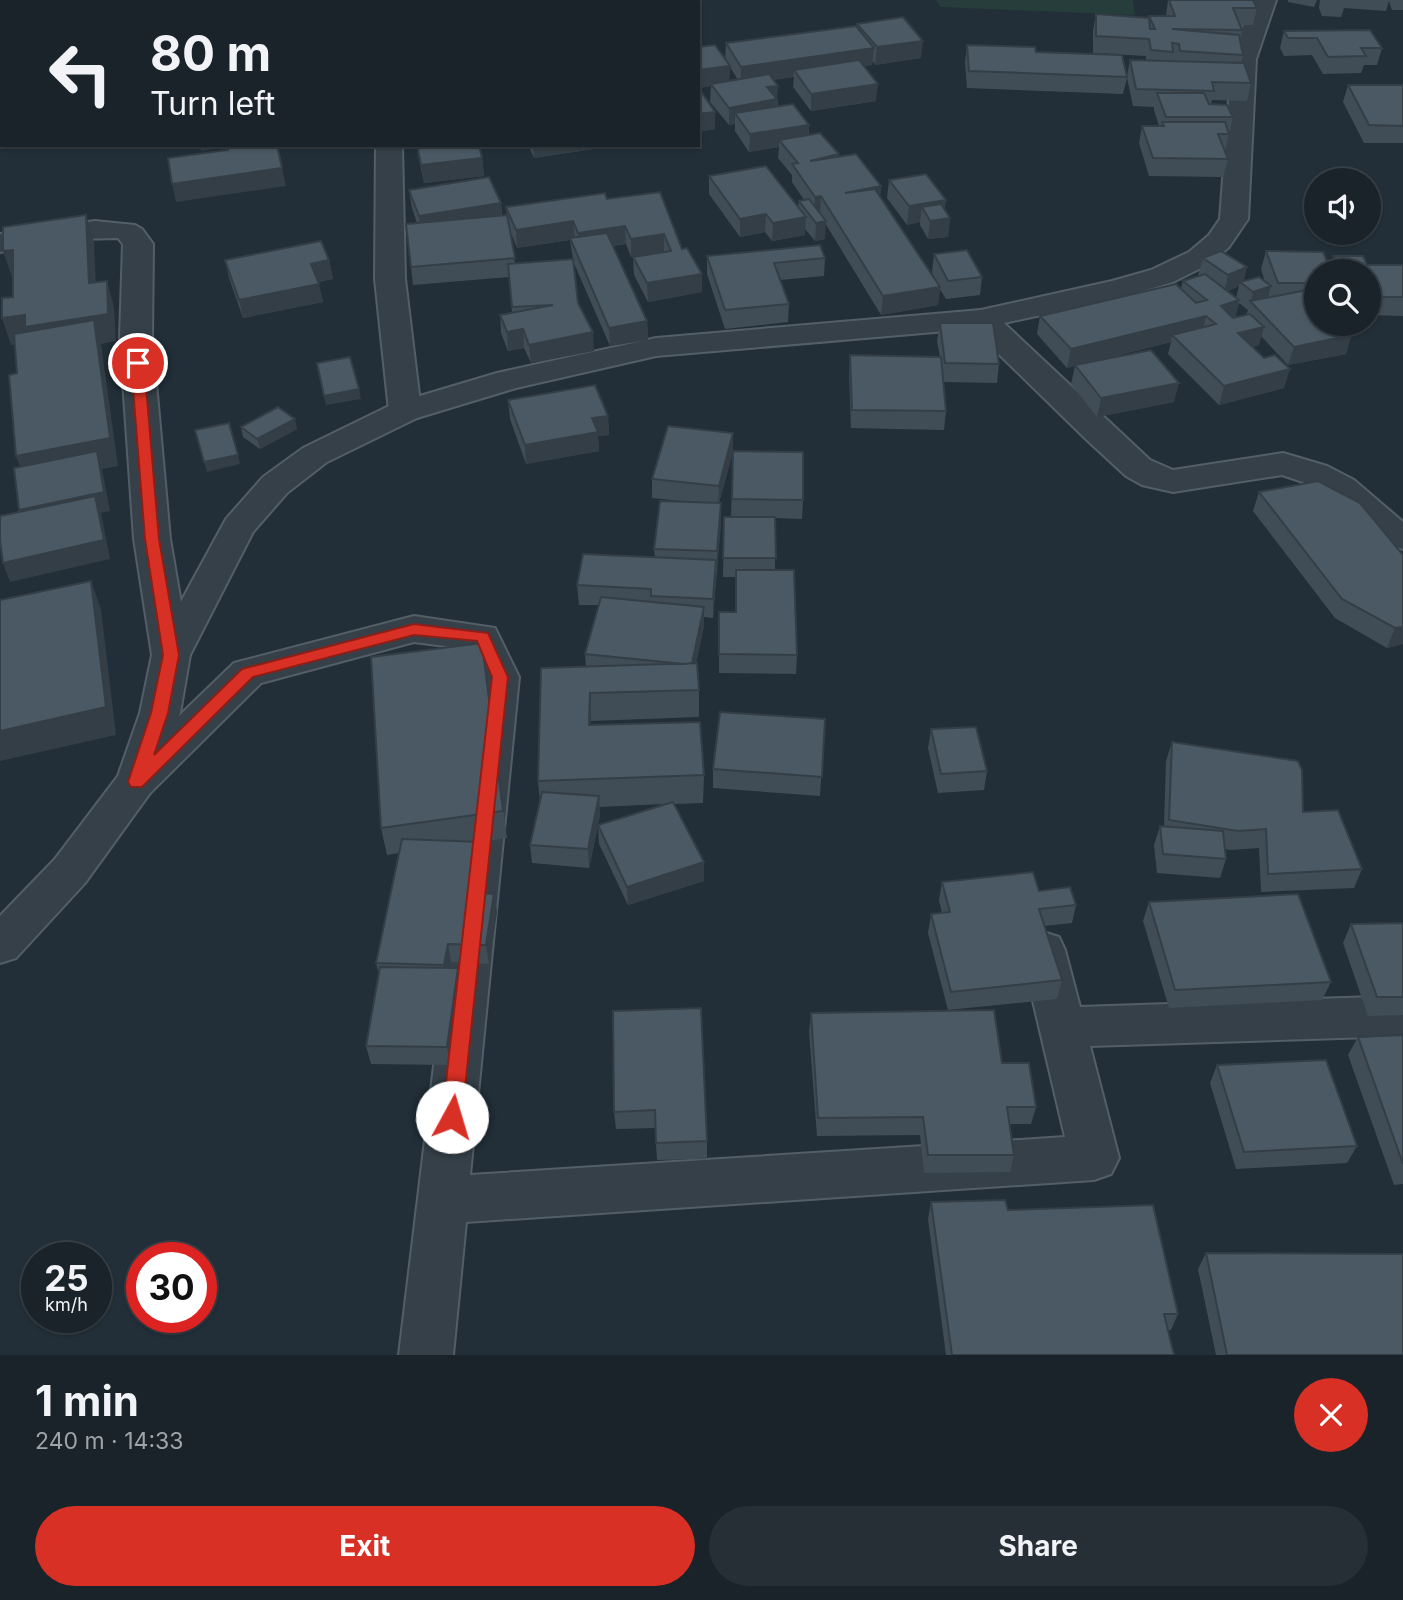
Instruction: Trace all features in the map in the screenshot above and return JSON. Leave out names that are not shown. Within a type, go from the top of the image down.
[{"type":"street","points":[[136,782],[160,713],[171,655],[238,527],[275,485],[315,455],[405,411],[508,380],[656,347],[981,319],[1119,289],[1162,276],[1199,258],[1219,241],[1234,219],[1244,59],[1264,0]]},
{"type":"street","points":[[389,147],[390,279],[405,411]]},
{"type":"street","points":[[0,243],[72,232],[121,230],[132,234],[138,244],[136,338],[139,378],[152,539],[171,655]]},
{"type":"street","points":[[981,319],[1099,433],[1138,468],[1154,477],[1173,481],[1283,464],[1315,474],[1342,488],[1382,525],[1403,537]]},
{"type":"street","points":[[0,946],[70,871],[136,782],[247,673],[414,629],[482,636],[500,677],[426,1355]]},
{"type":"street","points":[[443,1200],[1094,1158],[1038,931]]},
{"type":"street","points":[[1062,1027],[1403,1016]]},
{"type":"green space","points":[[936,0],[1133,0],[1135,15],[940,7]]},
{"type":"building","points":[[1169,0],[1253,0],[1257,8],[1233,8],[1242,30],[1172,29],[1239,35],[1243,55],[1180,51],[1179,44],[1172,43],[1173,52],[1151,50],[1149,39],[1096,36],[1096,14],[1149,18],[1150,29],[1155,29],[1149,16],[1175,16]]},
{"type":"building","points":[[903,17],[923,41],[877,47],[857,24]]},
{"type":"building","points":[[856,26],[874,48],[741,67],[726,43]]},
{"type":"building","points":[[1370,30],[1382,48],[1361,48],[1366,56],[1328,57],[1317,38],[1288,38],[1284,31]]},
{"type":"building","points":[[715,45],[730,66],[700,70],[700,47]]},
{"type":"building","points":[[967,45],[1035,47],[1036,52],[1122,55],[1127,77],[969,71]]},
{"type":"building","points":[[859,60],[878,84],[811,94],[794,70]]},
{"type":"building","points":[[1130,60],[1244,63],[1251,83],[1212,82],[1214,91],[1136,89]]},
{"type":"building","points":[[769,74],[778,86],[767,87],[777,99],[729,108],[711,84]]},
{"type":"building","points":[[1348,85],[1403,85],[1403,126],[1369,125]]},
{"type":"building","points":[[700,90],[715,112],[700,114]]},
{"type":"building","points":[[1157,93],[1204,93],[1209,104],[1227,105],[1233,117],[1166,117]]},
{"type":"building","points":[[793,104],[809,125],[750,134],[735,113]]},
{"type":"building","points":[[1162,122],[1225,122],[1229,134],[1218,134],[1228,159],[1153,158],[1142,126],[1164,126]]},
{"type":"building","points":[[820,133],[839,154],[810,161],[856,154],[881,186],[845,193],[875,189],[940,287],[883,296],[821,196],[815,197],[792,164],[798,163],[779,140]]},
{"type":"building","points":[[227,147],[277,147],[282,168],[172,184],[168,158],[228,150]]},
{"type":"building","points":[[417,147],[479,147],[482,158],[421,165]]},
{"type":"building","points":[[766,166],[806,217],[773,223],[766,214],[740,219],[709,176]]},
{"type":"building","points":[[926,174],[946,200],[909,206],[889,180]]},
{"type":"building","points":[[489,177],[501,203],[419,216],[409,190]]},
{"type":"building","points":[[660,192],[682,249],[687,248],[702,274],[647,283],[633,257],[671,251],[664,234],[631,239],[625,226],[578,233],[573,221],[516,230],[506,207],[605,193],[607,199]]},
{"type":"building","points":[[809,199],[826,221],[816,223],[799,201]]},
{"type":"building","points":[[941,204],[950,218],[930,221],[922,207]]},
{"type":"building","points":[[86,215],[89,283],[107,281],[108,314],[25,327],[25,315],[2,318],[2,298],[13,297],[13,250],[3,251],[3,227]]},
{"type":"building","points":[[507,215],[515,258],[411,267],[406,224]]},
{"type":"building","points":[[607,233],[647,321],[609,328],[570,238]]},
{"type":"building","points":[[321,241],[329,260],[311,264],[319,284],[239,300],[225,260]]},
{"type":"building","points":[[820,245],[825,258],[774,263],[789,304],[725,310],[707,256]]},
{"type":"building","points":[[967,250],[982,277],[948,281],[934,254]]},
{"type":"building","points":[[1221,251],[1247,267],[1228,275],[1203,258]]},
{"type":"building","points":[[1266,251],[1323,252],[1326,259],[1304,259],[1304,283],[1278,283]]},
{"type":"building","points":[[1334,256],[1363,256],[1364,259],[1335,259]]},
{"type":"building","points":[[573,259],[578,303],[593,332],[529,345],[523,329],[507,332],[500,315],[553,305],[512,307],[508,264]]},
{"type":"building","points":[[1381,265],[1403,265],[1403,297],[1381,297]]},
{"type":"building","points":[[1205,274],[1239,300],[1221,306],[1233,318],[1250,314],[1264,327],[1238,333],[1264,358],[1275,355],[1290,369],[1224,386],[1172,335],[1216,324],[1206,316],[1071,349],[1040,316],[1176,284],[1196,303],[1207,300],[1183,281]]},
{"type":"building","points":[[1259,277],[1271,286],[1253,292],[1240,282]]},
{"type":"building","points":[[1304,291],[1304,336],[1347,336],[1294,347],[1250,301]]},
{"type":"building","points":[[94,320],[110,438],[16,456],[9,375],[17,373],[14,334]]},
{"type":"building","points":[[940,323],[993,323],[999,364],[945,363]]},
{"type":"building","points":[[1151,350],[1179,383],[1101,398],[1075,365]]},
{"type":"building","points":[[850,355],[941,357],[946,411],[852,410]]},
{"type":"building","points":[[350,357],[359,389],[324,396],[317,363]]},
{"type":"building","points":[[595,385],[608,416],[592,418],[598,432],[525,445],[508,400]]},
{"type":"building","points":[[278,407],[295,419],[257,439],[241,427]]},
{"type":"building","points":[[229,423],[238,455],[204,462],[195,430]]},
{"type":"building","points":[[668,426],[733,433],[719,486],[652,479]]},
{"type":"building","points":[[97,451],[104,492],[19,510],[14,468]]},
{"type":"building","points":[[733,451],[803,452],[803,500],[732,499]]},
{"type":"building","points":[[1318,481],[1360,503],[1403,555],[1403,627],[1395,628],[1342,599],[1259,492]]},
{"type":"building","points":[[95,496],[104,540],[3,563],[0,516]]},
{"type":"building","points":[[660,501],[721,503],[717,551],[654,549]]},
{"type":"building","points":[[724,517],[775,517],[776,558],[723,558]]},
{"type":"building","points":[[583,554],[716,560],[713,599],[651,596],[651,589],[577,585]]},
{"type":"building","points":[[736,570],[794,570],[797,655],[719,654],[719,612],[736,612]]},
{"type":"building","points":[[91,581],[106,707],[0,731],[0,600]]},
{"type":"building","points":[[601,597],[704,607],[692,663],[585,654]]},
{"type":"building","points":[[482,643],[503,811],[381,828],[371,657]]},
{"type":"building","points":[[697,663],[699,690],[590,693],[589,725],[700,722],[704,775],[538,781],[541,668]]},
{"type":"building","points":[[720,712],[825,719],[822,777],[713,769]]},
{"type":"building","points":[[976,727],[987,771],[941,774],[931,729]]},
{"type":"building","points":[[1172,742],[1298,761],[1302,770],[1303,812],[1338,810],[1362,869],[1268,874],[1266,829],[1238,831],[1169,820]]},
{"type":"building","points":[[542,792],[599,796],[588,849],[530,845]]},
{"type":"building","points":[[673,802],[704,862],[627,887],[598,825]]},
{"type":"building","points":[[1160,826],[1223,831],[1226,859],[1163,854]]},
{"type":"building","points":[[402,839],[481,842],[473,892],[494,894],[486,945],[448,944],[444,965],[376,963]]},
{"type":"building","points":[[1033,872],[1039,891],[1070,887],[1076,905],[1039,909],[1062,980],[951,992],[931,914],[950,912],[942,882]]},
{"type":"building","points":[[1298,894],[1331,982],[1175,990],[1149,902]]},
{"type":"building","points":[[1403,923],[1403,997],[1377,997],[1351,924]]},
{"type":"building","points":[[380,967],[458,968],[447,1047],[366,1046]]},
{"type":"building","points":[[701,1008],[707,1141],[656,1143],[655,1110],[614,1112],[613,1011]]},
{"type":"building","points":[[994,1010],[1002,1063],[1029,1063],[1036,1107],[1007,1107],[1014,1155],[928,1155],[923,1117],[818,1118],[811,1013]]},
{"type":"building","points":[[1403,1035],[1403,1164],[1358,1037]]},
{"type":"building","points":[[1326,1060],[1357,1146],[1244,1152],[1217,1065]]},
{"type":"building","points":[[1005,1200],[1008,1210],[1153,1205],[1178,1314],[1164,1314],[1174,1355],[952,1355],[931,1202]]},
{"type":"building","points":[[1206,1253],[1403,1254],[1403,1355],[1227,1355]]},
{"type":"route","points":[[138,363],[152,539],[171,655],[160,713],[136,782],[247,673],[414,629],[482,636],[500,677],[452,1117]]}]
